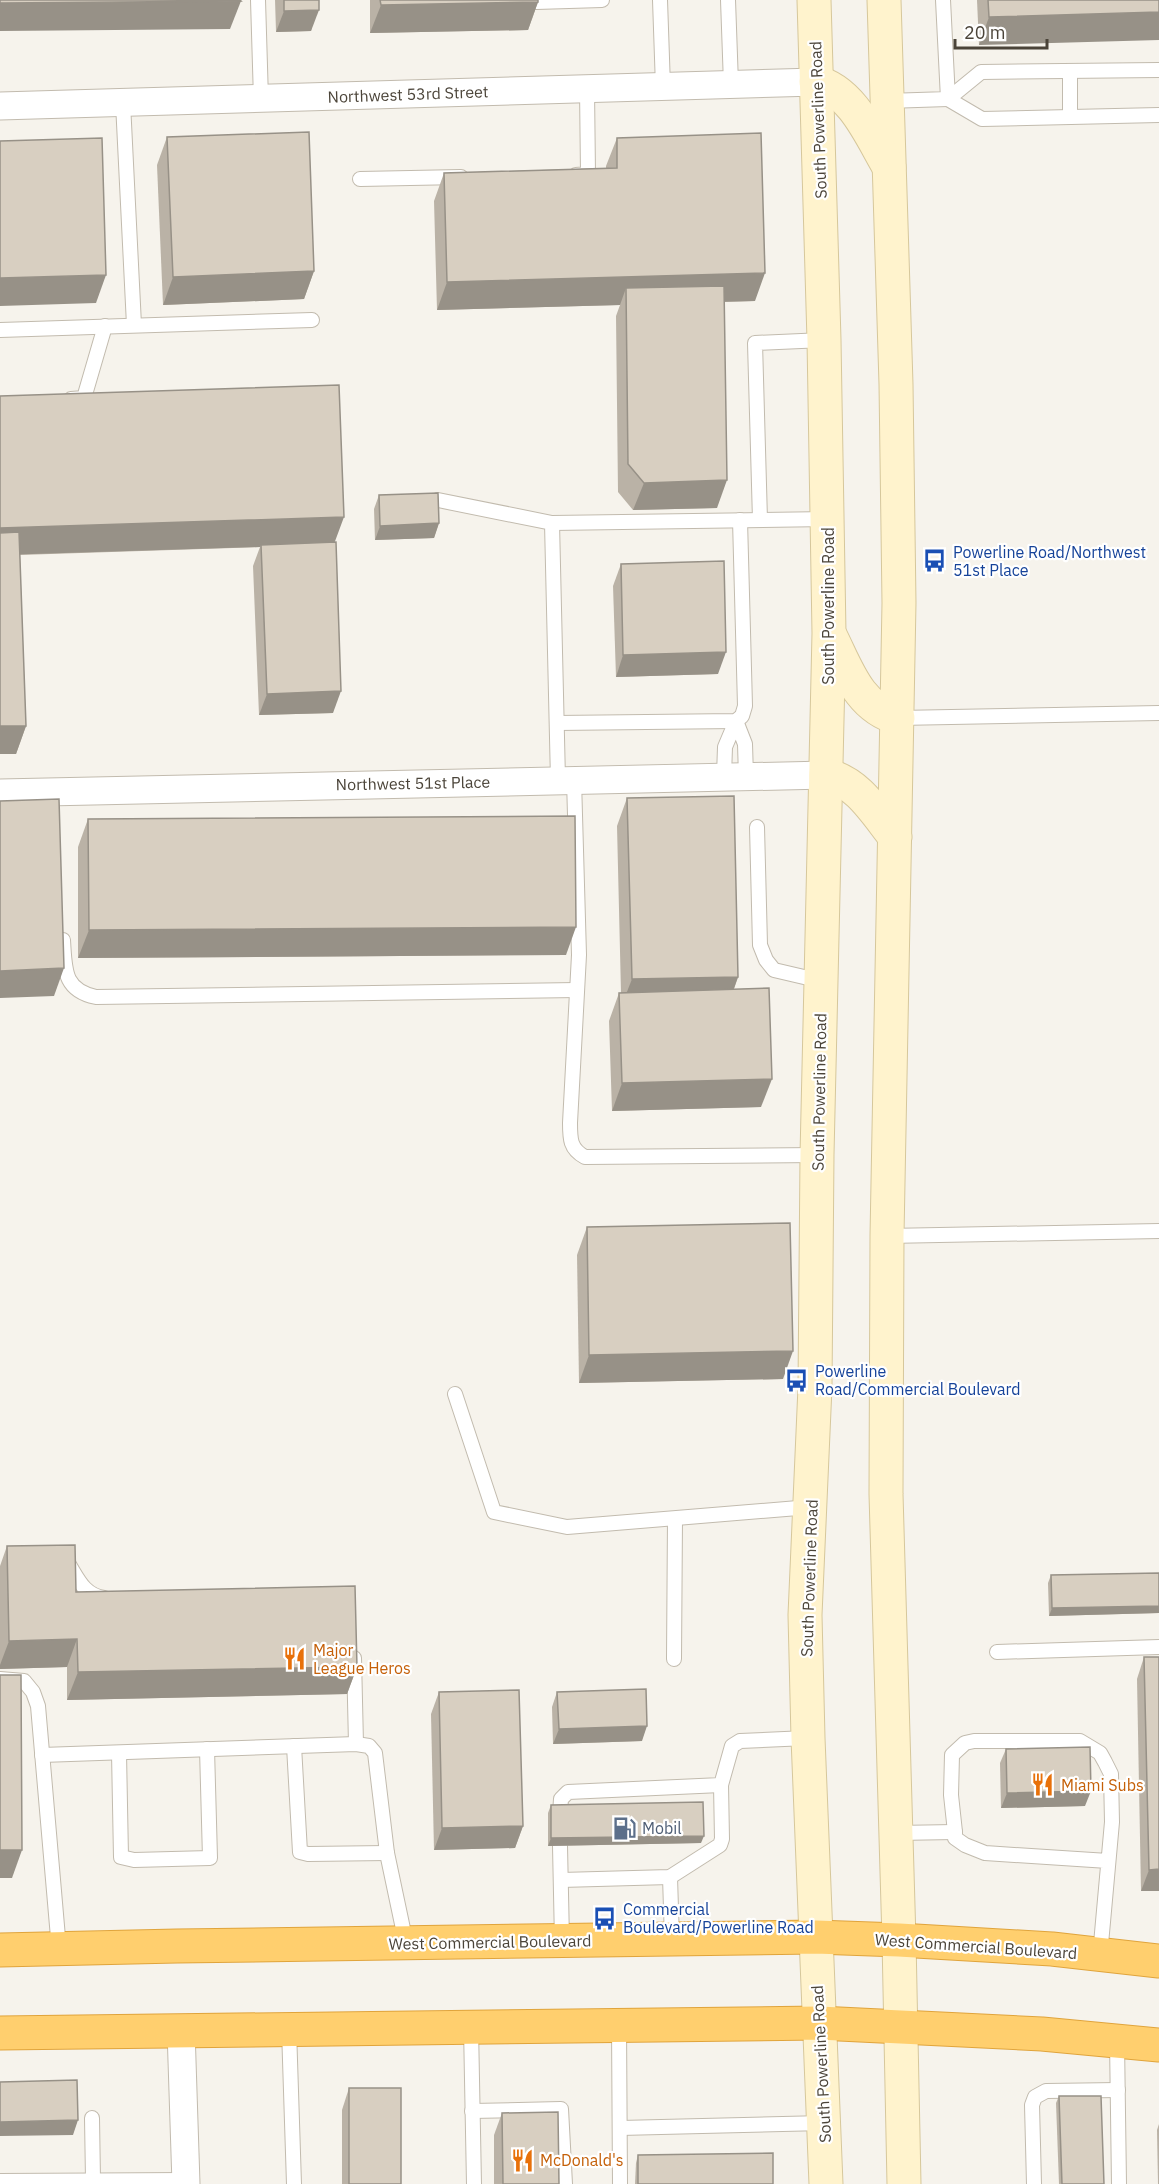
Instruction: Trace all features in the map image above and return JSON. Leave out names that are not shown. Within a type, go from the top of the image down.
[{"type":"highway","name":"West Commercial Boulevard","points":[[0,1950],[816,1937],[1052,1949],[1159,1961]]},
{"type":"highway","points":[[0,2033],[819,2023],[1042,2034],[1159,2045]]},
{"type":"main road","name":"South Powerline Road","points":[[814,0],[824,340],[829,633],[817,1155],[815,1387],[805,1615],[826,2184]]},
{"type":"main road","points":[[884,0],[896,384],[899,603],[887,1236],[886,1494],[904,2184]]},
{"type":"main road","points":[[816,82],[837,91],[848,101],[890,169]]},
{"type":"main road","points":[[829,633],[865,699],[886,715],[898,718]]},
{"type":"main road","points":[[825,775],[847,782],[855,789],[895,837]]},
{"type":"street","name":"Northwest 53rd Street","points":[[0,106],[816,82]]},
{"type":"street","name":"Northwest 51st Place","points":[[0,793],[58,797],[566,780],[825,775]]},
{"type":"street","points":[[181,2030],[186,2182]]},
{"type":"lane","points":[[258,0],[261,99]]},
{"type":"lane","points":[[536,2],[602,0]]},
{"type":"lane","points":[[660,0],[663,87]]},
{"type":"lane","points":[[728,0],[731,84]]},
{"type":"lane","points":[[943,0],[948,99]]},
{"type":"lane","points":[[948,99],[981,72],[1159,70]]},
{"type":"lane","points":[[1070,72],[1070,117]]},
{"type":"lane","points":[[564,175],[588,174],[587,89]]},
{"type":"lane","points":[[887,101],[948,99],[981,119],[1159,115]]},
{"type":"lane","points":[[123,103],[134,326]]},
{"type":"lane","points":[[360,179],[480,177]]},
{"type":"lane","points":[[0,330],[312,320]]},
{"type":"lane","points":[[52,400],[84,398],[105,326]]},
{"type":"lane","points":[[760,520],[755,343],[824,340]]},
{"type":"lane","points":[[438,500],[552,523],[828,519]]},
{"type":"lane","points":[[735,776],[725,747],[746,706],[740,520]]},
{"type":"lane","points":[[552,523],[556,723],[566,780],[579,955],[570,1123],[571,1144],[578,1153],[585,1157],[817,1155]]},
{"type":"lane","points":[[898,718],[1159,713]]},
{"type":"lane","points":[[556,723],[736,722]]},
{"type":"lane","points":[[735,776],[745,744],[736,722]]},
{"type":"lane","points":[[757,827],[760,945],[766,960],[774,970],[821,981]]},
{"type":"lane","points":[[63,929],[66,975],[72,986],[82,994],[96,997],[577,990]]},
{"type":"lane","points":[[887,1236],[1159,1231]]},
{"type":"lane","points":[[454,1394],[494,1512],[567,1527],[810,1507]]},
{"type":"lane","points":[[674,1659],[675,1519]]},
{"type":"lane","points":[[54,1555],[69,1564],[80,1584],[95,1597],[120,1598]]},
{"type":"lane","points":[[353,1639],[356,1744]]},
{"type":"lane","points":[[997,1652],[1159,1647]]},
{"type":"lane","points":[[0,1679],[24,1681],[33,1692],[38,1706],[59,1949]]},
{"type":"lane","points":[[561,1880],[670,1877],[720,1845],[722,1839],[721,1785],[732,1746],[740,1741],[808,1738]]},
{"type":"lane","points":[[1100,1955],[1112,1822],[1111,1774],[1100,1753],[1080,1741],[974,1741],[957,1748],[952,1755],[951,1795],[954,1832],[956,1838],[965,1845],[985,1853],[1108,1861]]},
{"type":"lane","points":[[42,1755],[356,1744],[369,1746],[375,1753],[387,1853],[406,1943]]},
{"type":"lane","points":[[294,1746],[300,1852],[308,1854],[387,1853]]},
{"type":"lane","points":[[119,1753],[121,1857],[134,1860],[210,1858],[207,1749]]},
{"type":"lane","points":[[560,1813],[561,1799],[567,1792],[721,1785]]},
{"type":"lane","points":[[896,1833],[954,1832]]},
{"type":"lane","points":[[560,1846],[562,1941]]},
{"type":"lane","points":[[670,1877],[672,1940]]},
{"type":"lane","points":[[619,2025],[620,2184]]},
{"type":"lane","points":[[471,2027],[474,2184]]},
{"type":"lane","points":[[289,2029],[294,2184]]},
{"type":"lane","points":[[1117,2041],[1119,2184]]},
{"type":"lane","points":[[1034,2184],[1032,2105],[1035,2097],[1046,2091],[1118,2091]]},
{"type":"lane","points":[[472,2111],[561,2109],[565,2184]]},
{"type":"lane","points":[[92,2118],[93,2180]]},
{"type":"lane","points":[[620,2127],[824,2123]]},
{"type":"lane","points":[[0,2181],[186,2182]]},
{"type":"building","points":[[0,0],[240,0],[241,1],[0,3]]},
{"type":"building","points":[[284,0],[319,0],[319,10],[284,11]]},
{"type":"building","points":[[380,0],[538,0],[538,2],[381,5]]},
{"type":"building","points":[[988,0],[1159,0],[1159,12],[989,17]]},
{"type":"building","points":[[309,132],[314,271],[173,277],[167,137]]},
{"type":"building","points":[[761,133],[765,273],[447,282],[444,173],[617,168],[617,138]]},
{"type":"building","points":[[102,138],[106,275],[0,278],[0,141]]},
{"type":"building","points":[[724,286],[727,480],[644,483],[628,464],[626,288]]},
{"type":"building","points":[[339,385],[344,517],[0,528],[0,396]]},
{"type":"building","points":[[438,493],[439,523],[380,526],[379,495]]},
{"type":"building","points":[[19,532],[26,726],[0,726],[0,533]]},
{"type":"building","points":[[336,542],[341,691],[267,694],[261,545]]},
{"type":"building","points":[[724,561],[726,652],[623,655],[621,564]]},
{"type":"building","points":[[734,796],[738,977],[632,979],[627,798]]},
{"type":"building","points":[[59,799],[64,968],[0,971],[0,801]]},
{"type":"building","points":[[575,816],[576,927],[89,930],[88,819]]},
{"type":"building","points":[[769,988],[772,1079],[622,1083],[619,993]]},
{"type":"building","points":[[790,1223],[793,1351],[589,1355],[587,1227]]},
{"type":"building","points":[[75,1545],[76,1592],[355,1586],[357,1667],[78,1672],[77,1639],[9,1641],[7,1546]]},
{"type":"building","points":[[1159,1573],[1159,1606],[1052,1608],[1051,1575]]},
{"type":"building","points":[[1144,1657],[1159,1657],[1159,1869],[1149,1870]]},
{"type":"building","points":[[0,1675],[21,1675],[22,1850],[0,1850]]},
{"type":"building","points":[[646,1689],[647,1726],[559,1729],[557,1692]]},
{"type":"building","points":[[519,1690],[523,1826],[442,1828],[439,1692]]},
{"type":"building","points":[[1090,1747],[1091,1791],[1007,1793],[1006,1749]]},
{"type":"building","name":"Mobil","points":[[703,1802],[704,1836],[551,1838],[551,1805]]},
{"type":"building","points":[[77,2080],[78,2120],[0,2122],[0,2082]]},
{"type":"building","points":[[349,2088],[401,2088],[401,2184],[349,2184]]},
{"type":"building","points":[[1059,2096],[1101,2096],[1104,2184],[1062,2184]]},
{"type":"building","points":[[558,2112],[559,2184],[503,2184],[502,2113]]},
{"type":"building","points":[[773,2153],[773,2184],[638,2184],[638,2155]]},
{"type":"place","name":"Powerline Road/Northwest 51st Place","points":[[935,561]]},
{"type":"place","name":"Powerline Road/Commercial Boulevard","points":[[797,1380]]},
{"type":"place","name":"Major League Heros","points":[[295,1659]]},
{"type":"place","name":"Miami Subs","points":[[1043,1785]]},
{"type":"place","name":"Mobil","points":[[624,1828]]},
{"type":"place","name":"Commercial Boulevard/Powerline Road","points":[[605,1918]]},
{"type":"place","name":"McDonald's","points":[[522,2160]]}]
